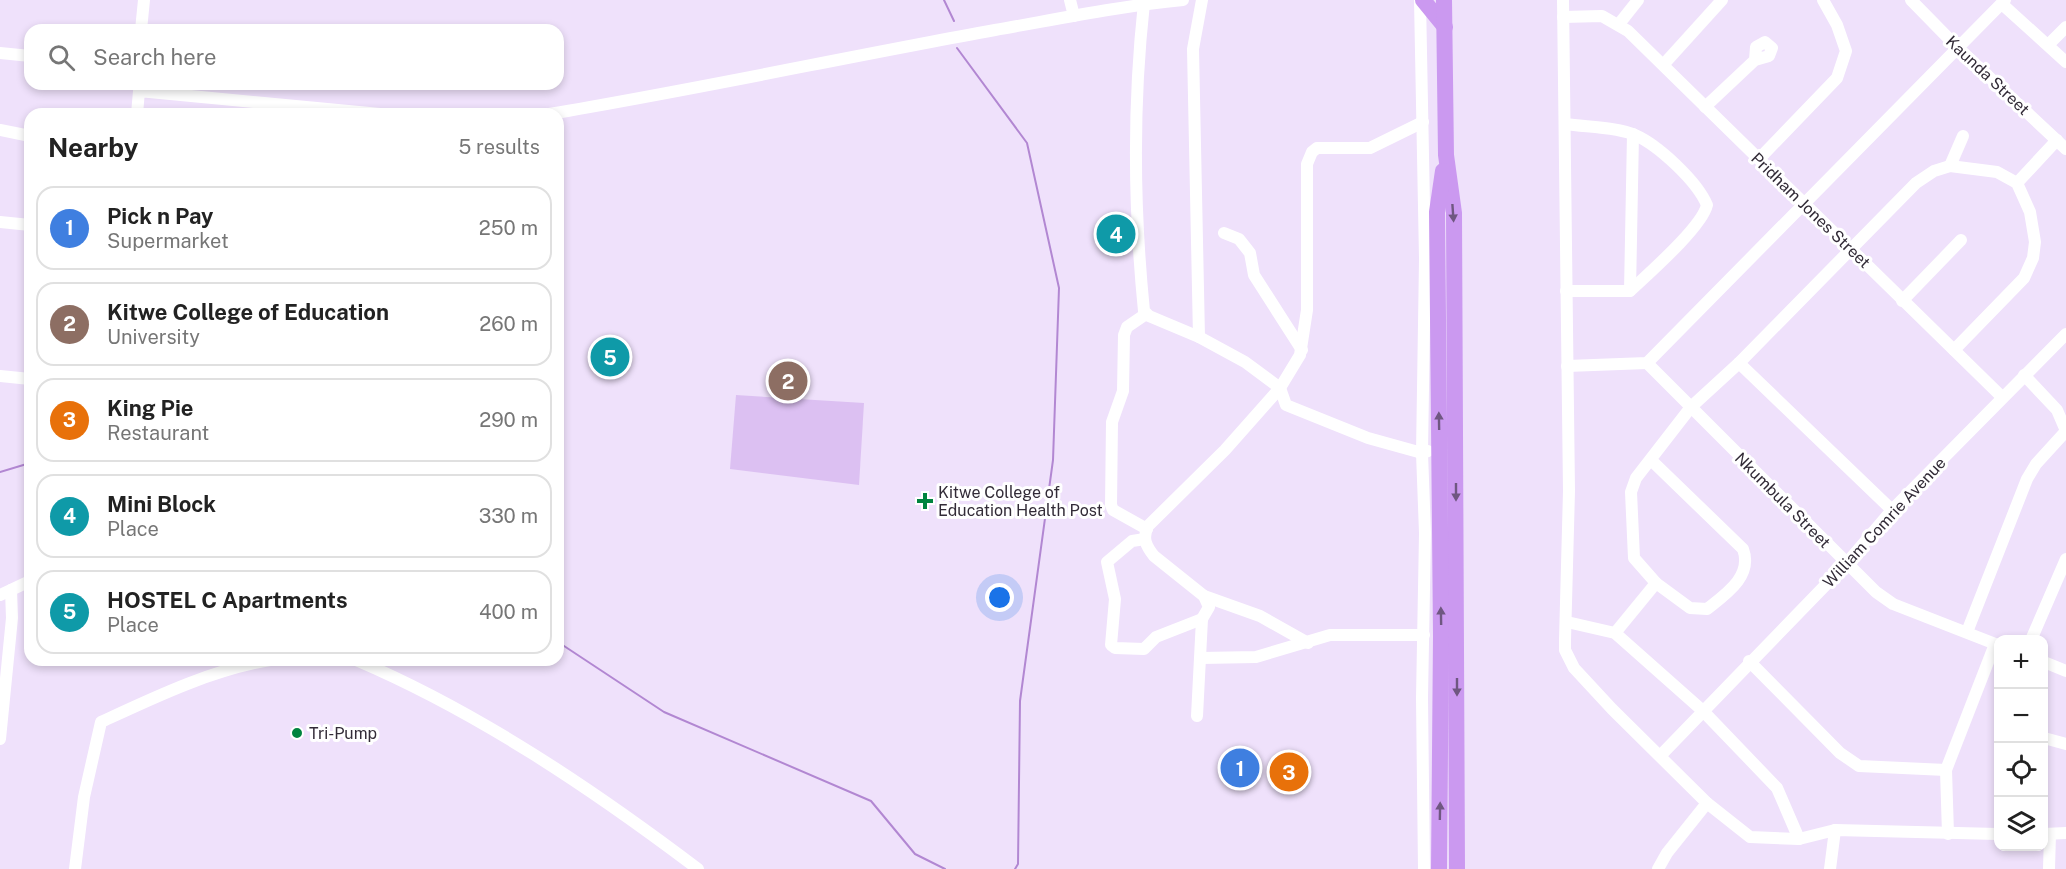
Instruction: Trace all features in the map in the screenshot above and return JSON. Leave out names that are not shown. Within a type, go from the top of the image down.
[{"type":"highway","points":[[1422,0],[1445,27]]},
{"type":"highway","points":[[1444,0],[1446,155],[1454,213],[1457,869]]},
{"type":"highway","points":[[1439,869],[1437,212],[1446,155]]},
{"type":"street","points":[[142,24],[144,0]]},
{"type":"street","points":[[1070,0],[1074,16]]},
{"type":"street","points":[[564,112],[625,103],[706,84],[1074,16],[1101,5],[1183,0]]},
{"type":"street","points":[[1199,337],[1193,49],[1196,22],[1202,0]]},
{"type":"street","points":[[1422,0],[1425,260],[1422,453],[1425,533],[1424,869]]},
{"type":"street","points":[[1563,0],[1567,366],[1567,622],[1565,650],[1574,668],[1707,804],[1750,837],[1799,839],[1835,830],[1994,834]]},
{"type":"street","points":[[1563,17],[1602,16],[1619,24],[1638,0]]},
{"type":"street","points":[[1664,64],[1722,0]]},
{"type":"street","points":[[1759,159],[1837,78],[1846,51],[1837,25],[1823,0]]},
{"type":"street","name":"Kaunda Street","points":[[1911,0],[1958,48],[2061,145]]},
{"type":"street","points":[[1567,366],[1647,363],[2004,2],[2066,62]]},
{"type":"street","points":[[1144,3],[1138,57],[1138,122],[1141,277],[1146,314]]},
{"type":"street","name":"Pridham Jones Street","points":[[1619,24],[1664,64],[1803,204],[2002,397]]},
{"type":"street","points":[[2048,45],[2066,27]]},
{"type":"street","points":[[0,53],[24,55]]},
{"type":"street","points":[[1705,106],[1755,60]]},
{"type":"street","points":[[137,108],[139,90]]},
{"type":"street","points":[[158,90],[324,108]]},
{"type":"street","points":[[1202,619],[1156,637],[1144,648],[1115,648],[1111,645],[1114,599],[1107,562],[1132,541],[1146,534],[1225,450],[1280,388],[1302,350],[1307,310],[1307,164],[1312,152],[1317,148],[1328,146],[1370,148],[1380,145],[1394,134],[1423,122]]},
{"type":"street","points":[[1566,124],[1633,134],[1662,154],[1694,186],[1707,205],[1705,213],[1674,248],[1630,291],[1566,291]]},
{"type":"street","points":[[0,130],[24,135]]},
{"type":"street","points":[[1630,291],[1633,134]]},
{"type":"street","points":[[1950,166],[1964,136]]},
{"type":"street","points":[[2017,183],[2061,145]]},
{"type":"street","points":[[1651,460],[1743,549],[1747,559],[1744,571],[1736,583],[1707,609],[1690,608],[1656,583],[1638,565],[1632,551],[1632,485],[1691,407],[1739,363],[1916,183],[1934,171],[1950,166],[1997,172],[2017,183],[2030,212],[2035,242],[2033,258],[2024,278],[1954,350]]},
{"type":"street","points":[[0,222],[24,224]]},
{"type":"street","points":[[1224,233],[1239,239],[1250,253],[1254,274],[1302,350]]},
{"type":"street","points":[[1902,301],[1961,240]]},
{"type":"street","points":[[1146,314],[1199,337],[1245,362],[1280,388],[1286,405],[1368,438],[1422,453],[1455,444]]},
{"type":"street","points":[[1146,314],[1127,327],[1124,335],[1122,391],[1112,422],[1111,505],[1113,510],[1146,534],[1154,556],[1204,596],[1260,616],[1308,643]]},
{"type":"street","name":"William Comrie Avenue","points":[[1660,756],[1749,661],[1846,564],[1892,510],[2066,334]]},
{"type":"street","name":"Nkumbula Street","points":[[1647,363],[1846,564],[1884,598],[1994,643]]},
{"type":"street","points":[[1739,363],[1892,510]]},
{"type":"street","points":[[1967,632],[2027,479],[2036,464],[2066,431],[2057,410],[2024,375]]},
{"type":"street","points":[[0,376],[24,378]]},
{"type":"street","points":[[2033,635],[2066,559]]},
{"type":"street","points":[[1615,633],[1656,583]]},
{"type":"street","points":[[0,739],[12,618],[5,593],[24,584]]},
{"type":"street","points":[[1197,716],[1202,619],[1209,607],[1204,596]]},
{"type":"street","points":[[1567,622],[1615,633],[1703,711],[1777,788],[1799,839]]},
{"type":"street","points":[[1201,658],[1256,657],[1308,643],[1330,634],[1424,635]]},
{"type":"street","points":[[1948,834],[1946,770],[1994,651]]},
{"type":"street","points":[[1749,661],[1840,753],[1859,766],[1946,770]]},
{"type":"street","points":[[2048,664],[2066,671]]},
{"type":"street","points":[[75,869],[86,788],[101,722],[200,678],[237,666]]},
{"type":"street","points":[[369,666],[442,701],[502,735],[561,773],[698,869]]},
{"type":"street","points":[[2048,739],[2066,744]]},
{"type":"street","points":[[1658,869],[1667,853],[1707,804]]},
{"type":"street","points":[[1832,868],[1835,830]]},
{"type":"street","points":[[2048,834],[2066,833]]},
{"type":"street","points":[[2048,851],[2049,869]]},
{"type":"shaded area","points":[[736,395],[864,403],[859,485],[730,469]]},
{"type":"waterway","points":[[944,0],[954,21]]},
{"type":"waterway","points":[[957,48],[1027,143],[1059,288],[1053,460],[1020,701],[1018,864],[1015,869]]},
{"type":"waterway","points":[[0,472],[24,465]]},
{"type":"waterway","points":[[564,646],[664,712],[871,801],[915,854],[945,869]]},
{"type":"place","name":"Mini Block","points":[[1116,234]]},
{"type":"place","name":"HOSTEL C Apartments","points":[[610,357]]},
{"type":"place","name":"Kitwe College of Education","points":[[788,381]]},
{"type":"place","name":"Kitwe College of Education Health Post","points":[[925,501]]},
{"type":"place","name":"Tri-Pump","points":[[297,733]]},
{"type":"place","name":"Pick n Pay","points":[[1240,768]]},
{"type":"place","name":"King Pie","points":[[1289,772]]}]
